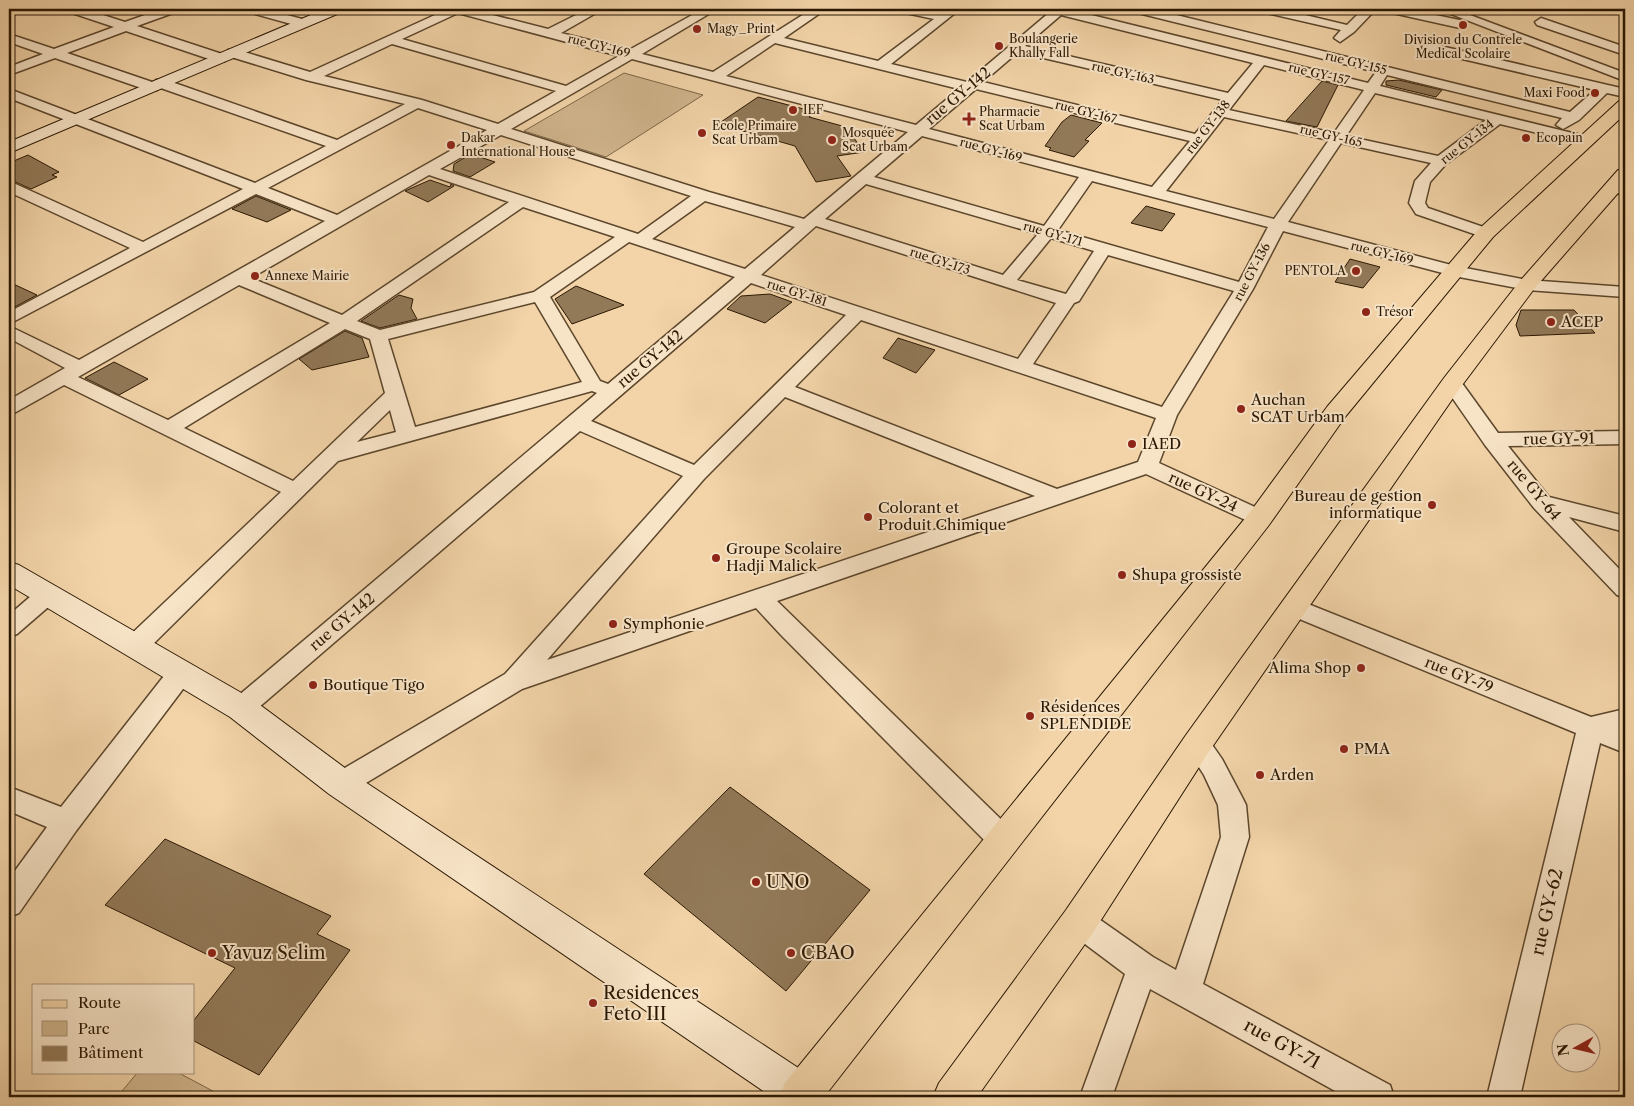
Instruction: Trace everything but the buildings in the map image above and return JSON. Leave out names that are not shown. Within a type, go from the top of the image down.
[{"type":"main road","points":[[800,1095],[1260,518],[1336,412],[1486,233],[1588,140],[1615,97]]},
{"type":"main road","points":[[953,1097],[1079,922],[1197,744],[1452,383],[1527,285],[1621,183]]},
{"type":"street","name":"rue GY-173","points":[[73,9],[226,56],[418,103],[702,195],[810,223],[1057,298],[1068,299]]},
{"type":"street","points":[[9,70],[172,9]]},
{"type":"street","points":[[252,9],[302,23]]},
{"type":"street","points":[[9,148],[337,9]]},
{"type":"street","points":[[312,78],[457,9]]},
{"type":"street","name":"rue GY-169","points":[[457,9],[481,11],[549,34],[632,54],[1155,194],[1454,271],[1527,285],[1625,292]]},
{"type":"street","points":[[549,34],[597,9]]},
{"type":"street","points":[[9,408],[711,9]]},
{"type":"street","points":[[715,77],[820,9]]},
{"type":"street","points":[[905,9],[943,17]]},
{"type":"street","points":[[881,65],[954,9]]},
{"type":"street","name":"rue GY-142","points":[[241,708],[577,422],[602,388],[747,276],[1015,48],[1057,9]]},
{"type":"street","name":"rue GY-157","points":[[1057,9],[1261,61],[1588,140]]},
{"type":"street","name":"rue GY-155","points":[[1138,9],[1574,117]]},
{"type":"street","points":[[1266,9],[1350,28]]},
{"type":"street","points":[[1323,55],[1370,9]]},
{"type":"street","points":[[1392,9],[1506,32]]},
{"type":"street","points":[[1444,9],[1622,72]]},
{"type":"street","points":[[1403,74],[1450,22],[1466,17]]},
{"type":"street","points":[[1541,22],[1625,51]]},
{"type":"street","points":[[9,38],[338,145]]},
{"type":"street","name":"rue GY-167","points":[[772,39],[1199,139]]},
{"type":"street","points":[[391,40],[567,90]]},
{"type":"street","name":"rue GY-163","points":[[1015,48],[1232,98]]},
{"type":"street","points":[[1422,54],[1615,97]]},
{"type":"street","name":"rue GY-138","points":[[1155,194],[1261,61]]},
{"type":"street","name":"rue GY-136","points":[[1147,466],[1167,415],[1244,289],[1277,226],[1336,137],[1384,70]]},
{"type":"street","points":[[9,92],[339,221]]},
{"type":"street","points":[[1553,132],[1574,117],[1625,93]]},
{"type":"street","points":[[9,319],[418,103]]},
{"type":"street","name":"rue GY-165","points":[[1220,112],[1441,161]]},
{"type":"street","name":"rue GY-134","points":[[1486,233],[1422,211],[1418,208],[1417,203],[1423,181],[1441,161],[1498,118]]},
{"type":"street","name":"rue GY-181","points":[[428,170],[1167,415]]},
{"type":"street","points":[[1006,282],[1048,232],[1088,176]]},
{"type":"street","name":"rue GY-171","points":[[862,178],[1244,289]]},
{"type":"street","points":[[9,186],[144,248]]},
{"type":"street","points":[[237,278],[378,336],[540,296],[702,195]]},
{"type":"street","points":[[9,206],[30,196]]},
{"type":"street","points":[[168,429],[344,322],[521,201]]},
{"type":"street","points":[[1022,367],[1068,299],[1073,296],[1104,248]]},
{"type":"street","points":[[331,456],[407,435],[602,388],[540,296]]},
{"type":"street","points":[[512,682],[697,474],[858,313]]},
{"type":"street","points":[[9,331],[72,372],[168,429],[294,490]]},
{"type":"street","points":[[378,336],[407,435]]},
{"type":"street","name":"rue GY-64","points":[[1452,383],[1492,440],[1542,503],[1625,590]]},
{"type":"street","points":[[782,389],[1054,496]]},
{"type":"street","points":[[135,646],[395,394]]},
{"type":"street","points":[[577,422],[697,474]]},
{"type":"street","name":"rue GY-91","points":[[1492,440],[1625,437]]},
{"type":"street","points":[[341,784],[512,682],[762,598],[1054,496],[1147,466]]},
{"type":"street","name":"rue GY-24","points":[[1147,466],[1260,518]]},
{"type":"street","points":[[1542,503],[1625,524]]},
{"type":"street","points":[[9,572],[46,596],[241,708],[341,784],[800,1095]]},
{"type":"street","points":[[9,628],[46,596]]},
{"type":"street","points":[[762,598],[789,629],[1004,841]]},
{"type":"street","name":"rue GY-79","points":[[1294,607],[1625,742]]},
{"type":"street","points":[[9,903],[66,822],[180,674]]},
{"type":"street","points":[[1590,728],[1625,719]]},
{"type":"street","name":"rue GY-62","points":[[1504,1097],[1590,728]]},
{"type":"street","points":[[1184,991],[1235,837],[1232,805],[1213,767],[1197,744]]},
{"type":"street","points":[[9,799],[66,822]]},
{"type":"street","name":"rue GY-71","points":[[1079,922],[1142,968],[1378,1097]]},
{"type":"street","points":[[1096,1097],[1142,968]]},
{"type":"green space","points":[[624,73],[703,95],[606,157],[524,131]]},
{"type":"green space","points":[[136,1074],[181,1074],[224,1097],[117,1097]]},
{"type":"place","name":"Division du Contrele Medical Scolaire","points":[[1463,25]]},
{"type":"place","name":"Magy_Print","points":[[697,29]]},
{"type":"place","name":"Boulangerie Khally Fall","points":[[999,46]]},
{"type":"place","name":"Maxi Food","points":[[1595,93]]},
{"type":"place","name":"IEF","points":[[793,110]]},
{"type":"place","name":"Pharmacie Scat Urbam","points":[[969,119]]},
{"type":"place","name":"Ecole Primaire Scat Urbam","points":[[702,133]]},
{"type":"place","name":"Ecopain","points":[[1526,138]]},
{"type":"place","name":"Mosquée Scat Urbam","points":[[832,140]]},
{"type":"place","name":"Dakar International House","points":[[451,145]]},
{"type":"place","name":"PENTOLA","points":[[1356,271]]},
{"type":"place","name":"Annexe Mairie","points":[[255,276]]},
{"type":"place","name":"Trésor","points":[[1366,312]]},
{"type":"place","name":"ACEP","points":[[1551,322]]},
{"type":"place","name":"Auchan SCAT Urbam","points":[[1241,409]]},
{"type":"place","name":"IAED","points":[[1132,444]]},
{"type":"place","name":"Bureau de gestion informatique","points":[[1432,505]]},
{"type":"place","name":"Colorant et Produit Chimique","points":[[868,517]]},
{"type":"place","name":"Groupe Scolaire Hadji Malick","points":[[716,558]]},
{"type":"place","name":"Shupa grossiste","points":[[1122,575]]},
{"type":"place","name":"Symphonie","points":[[613,624]]},
{"type":"place","name":"Alima Shop","points":[[1361,668]]},
{"type":"place","name":"Boutique Tigo","points":[[313,685]]},
{"type":"place","name":"Résidences SPLENDIDE","points":[[1030,716]]},
{"type":"place","name":"PMA","points":[[1344,749]]},
{"type":"place","name":"Arden","points":[[1260,775]]},
{"type":"place","name":"UNO","points":[[756,882]]},
{"type":"place","name":"Yavuz Selim","points":[[212,953]]},
{"type":"place","name":"CBAO","points":[[791,953]]},
{"type":"place","name":"Residences Feto III","points":[[593,1003]]}]
